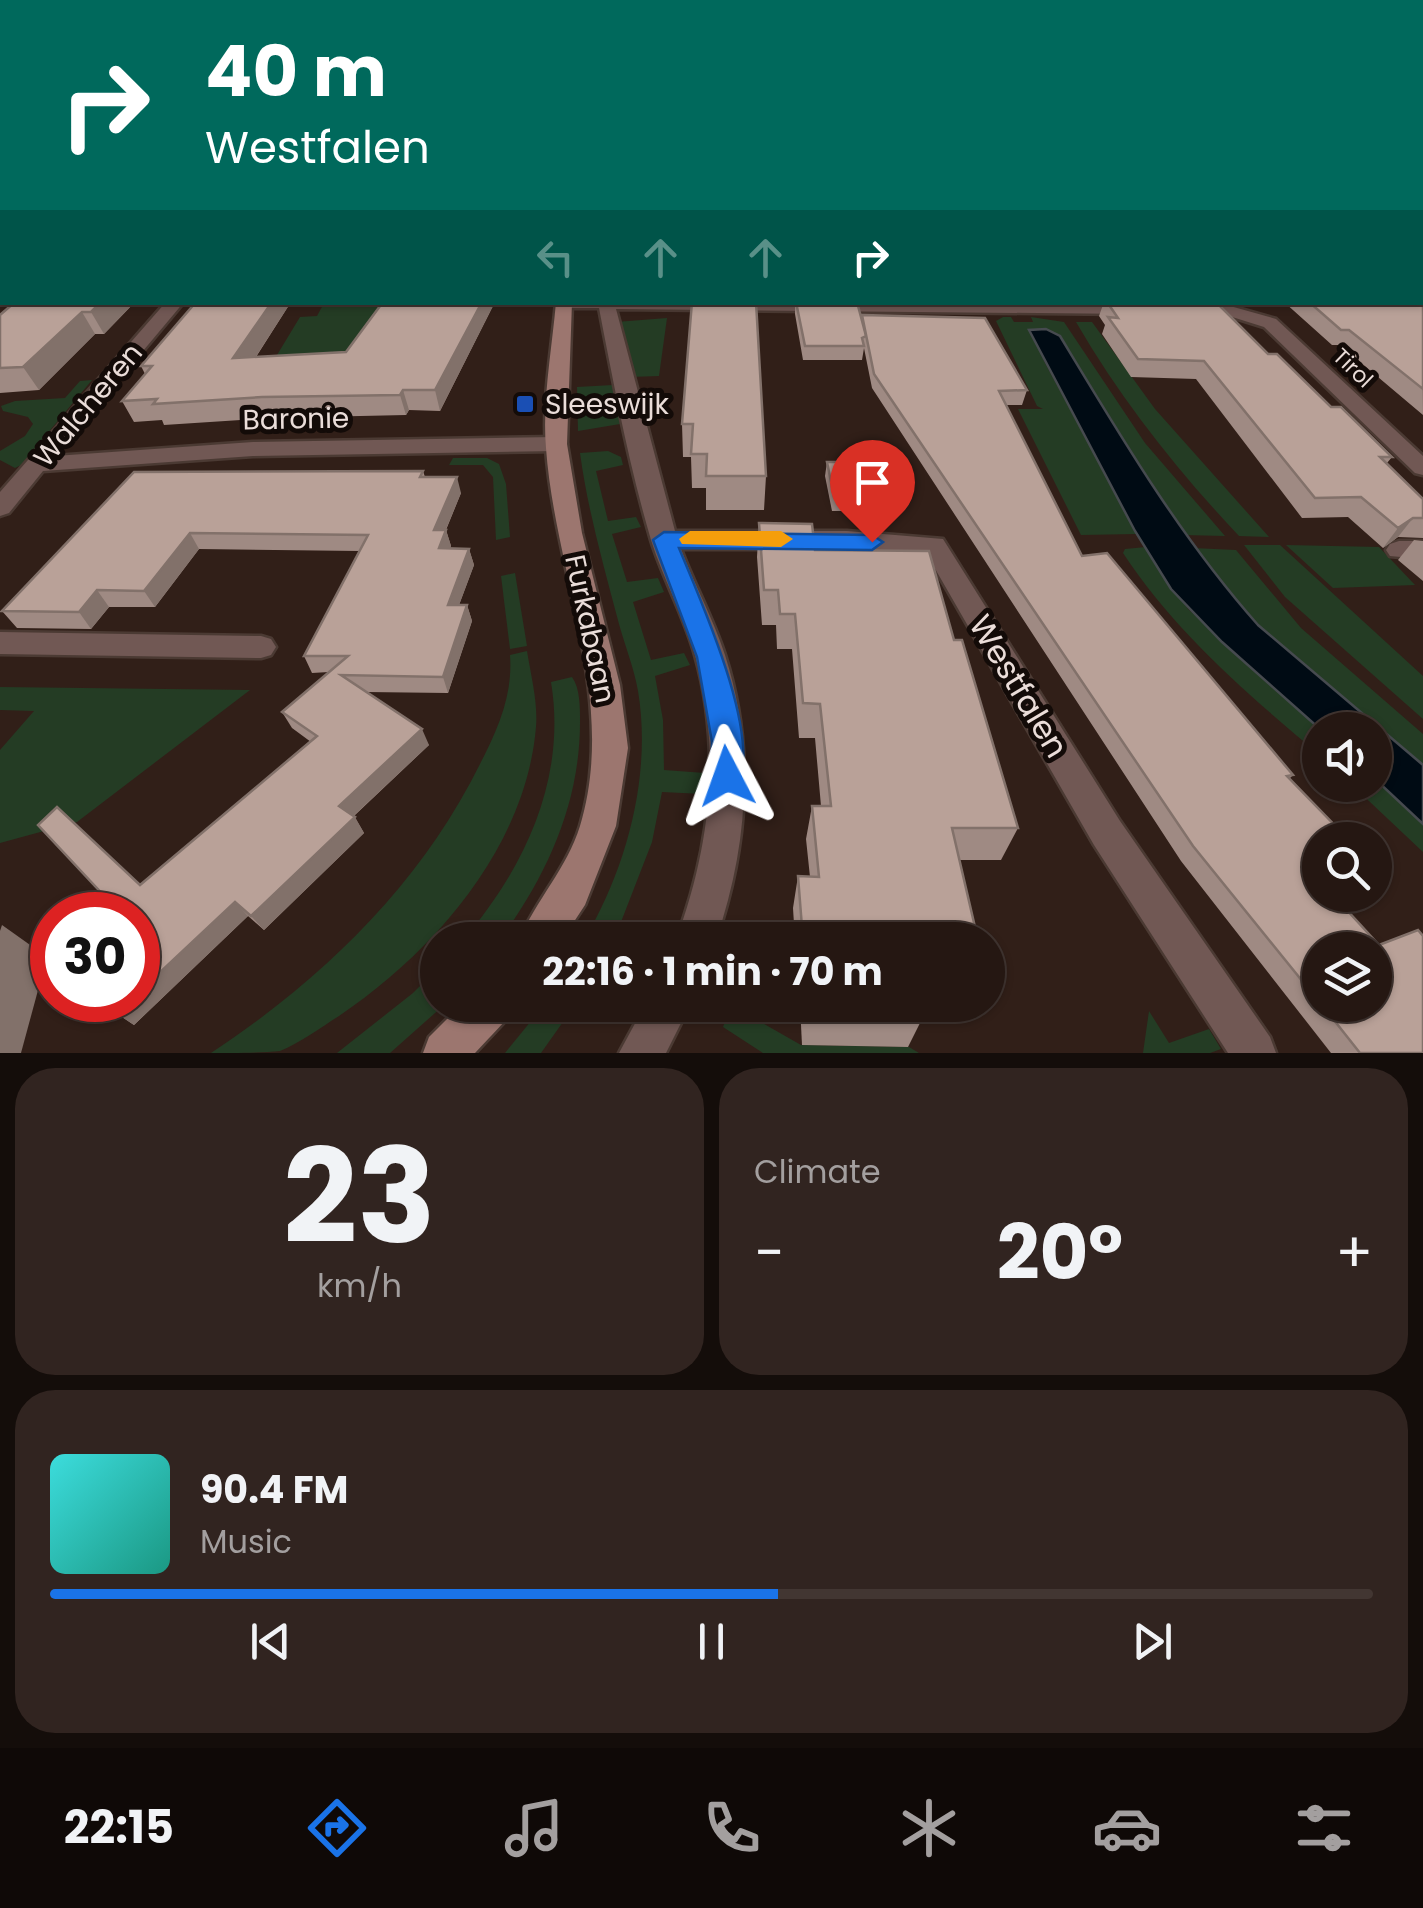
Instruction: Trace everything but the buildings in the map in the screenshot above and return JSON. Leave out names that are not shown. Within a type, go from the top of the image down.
[{"type":"street","name":"Walcheren","points":[[0,508],[173,305]]},
{"type":"street","name":"Furkabaan","points":[[551,922],[571,891],[598,826],[612,748],[605,685],[569,532],[556,444],[564,305]]},
{"type":"street","points":[[608,305],[634,437],[664,540],[710,657],[726,742],[728,810],[718,868],[702,922]]},
{"type":"street","points":[[944,305],[1152,309]]},
{"type":"street","points":[[1171,310],[1260,309]]},
{"type":"street","name":"Tirol","points":[[1260,309],[1270,323],[1423,468]]},
{"type":"street","name":"Baronie","points":[[38,464],[253,449],[556,444]]},
{"type":"street","points":[[1396,444],[1423,444]]},
{"type":"street","name":"Westfalen","points":[[664,540],[847,540],[934,545],[1107,832],[1254,1053]]},
{"type":"street","points":[[0,643],[261,647]]},
{"type":"street","points":[[445,1053],[475,1022]]},
{"type":"street","points":[[640,1053],[659,1022]]},
{"type":"green space","points":[[323,305],[388,305],[350,355],[277,355],[300,317],[317,316]]},
{"type":"green space","points":[[1011,317],[1014,322],[1033,322],[1031,317],[1064,322],[1145,443],[1225,536],[1183,535],[1060,336],[1035,329],[1044,361],[1137,534],[1081,535],[1018,409],[1043,409],[1037,406],[996,321]]},
{"type":"green space","points":[[667,318],[659,376],[629,377],[616,322]]},
{"type":"green space","points":[[1076,322],[1092,322],[1155,409],[1269,537],[1239,536],[1216,511],[1131,407]]},
{"type":"green space","points":[[92,380],[21,465],[15,468],[0,460],[0,451],[25,436],[33,424],[28,417],[3,411],[1,406],[15,401],[65,398],[80,381]]},
{"type":"green space","points":[[613,385],[620,424],[578,431],[577,387]]},
{"type":"green space","points":[[608,451],[621,457],[623,465],[596,471],[608,521],[636,517],[641,527],[612,534],[627,582],[658,578],[664,592],[633,602],[651,660],[684,653],[690,665],[655,676],[663,720],[664,770],[705,773],[703,794],[662,792],[652,842],[621,922],[594,922],[613,882],[632,820],[642,755],[641,723],[636,682],[597,539],[580,453]]},
{"type":"green space","points":[[453,458],[487,458],[499,464],[506,484],[510,537],[496,540],[493,477],[483,465],[449,465]]},
{"type":"green space","points":[[1244,545],[1280,545],[1423,676],[1423,719],[1285,597]]},
{"type":"green space","points":[[1286,545],[1379,547],[1415,585],[1333,588]]},
{"type":"green space","points":[[1146,547],[1188,609],[1302,713],[1302,739],[1189,636],[1143,582],[1123,553],[1125,549]]},
{"type":"green space","points":[[1193,548],[1236,550],[1301,628],[1423,734],[1423,765],[1392,739],[1392,712],[1361,712],[1258,625]]},
{"type":"green space","points":[[515,573],[527,646],[510,649],[501,576]]},
{"type":"green space","points":[[527,651],[534,689],[536,727],[529,771],[514,814],[469,893],[445,922],[420,922],[420,949],[408,961],[310,1035],[280,1051],[211,1053],[330,961],[398,889],[428,850],[456,808],[498,725],[507,698],[510,655]]},
{"type":"green space","points":[[572,677],[580,704],[578,752],[567,810],[546,864],[512,922],[477,922],[522,852],[547,787],[553,753],[551,682]]},
{"type":"green space","points":[[0,687],[250,690],[77,822],[0,843],[0,750],[34,711],[0,710]]},
{"type":"green space","points":[[1392,795],[1423,824],[1423,852],[1392,822],[1370,802],[1392,802]]},
{"type":"green space","points":[[420,986],[420,1022],[425,1022],[390,1053],[337,1053]]},
{"type":"green space","points":[[1149,1011],[1169,1043],[1209,1029],[1221,1049],[1210,1053],[1143,1053]]},
{"type":"green space","points":[[530,1022],[563,1022],[541,1053],[505,1053]]},
{"type":"green space","points":[[725,1022],[761,1022],[801,1045],[909,1047],[919,1053],[763,1053],[723,1027]]},
{"type":"shaded area","points":[[1046,329],[1060,336],[1177,522],[1258,625],[1361,712],[1302,713],[1222,642],[1171,589],[1135,531],[1029,330]]},
{"type":"shaded area","points":[[1392,739],[1423,765],[1423,824],[1392,795]]},
{"type":"slow traffic","points":[[690,539],[781,539]]},
{"type":"place","name":"Sleeswijk","points":[[525,404]]},
{"type":"route","points":[[727,776],[726,742],[710,657],[664,540],[872,542]]}]
